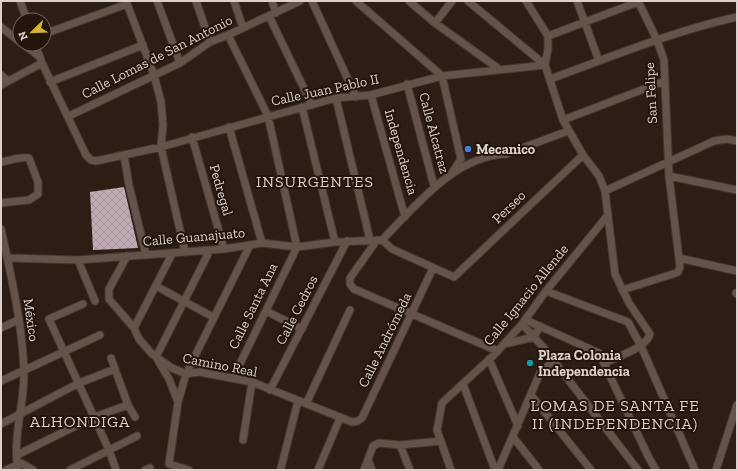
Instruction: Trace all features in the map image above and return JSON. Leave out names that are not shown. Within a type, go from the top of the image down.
[{"type":"street","points":[[20,1],[23,12]]},
{"type":"street","points":[[157,1],[180,63]]},
{"type":"street","points":[[196,1],[210,42]]},
{"type":"street","points":[[234,1],[243,28]]},
{"type":"street","points":[[272,1],[273,15],[312,105]]},
{"type":"street","name":"Calle Lomas de San Antonio","points":[[68,116],[180,63],[210,42],[273,15],[300,1]]},
{"type":"street","points":[[312,1],[356,97]]},
{"type":"street","points":[[356,1],[442,76],[461,159],[452,174]]},
{"type":"street","points":[[409,1],[435,23],[500,69]]},
{"type":"street","points":[[435,23],[452,1]]},
{"type":"street","points":[[468,1],[545,65]]},
{"type":"street","points":[[526,1],[548,36],[548,49],[545,65],[563,120],[568,131],[599,176],[605,191],[615,274],[622,290],[650,334],[649,339],[641,346],[604,363]]},
{"type":"street","points":[[577,1],[599,61]]},
{"type":"street","points":[[548,36],[638,2]]},
{"type":"street","name":"San Felipe","points":[[638,2],[657,40],[664,60],[668,163],[679,258]]},
{"type":"street","points":[[52,31],[127,3],[154,75],[161,102],[163,125],[161,147],[185,252]]},
{"type":"street","points":[[550,79],[657,40],[710,23],[737,17]]},
{"type":"street","points":[[1,27],[12,36]]},
{"type":"street","points":[[228,35],[268,116],[297,247]]},
{"type":"street","points":[[50,82],[143,46]]},
{"type":"street","points":[[32,52],[41,60]]},
{"type":"street","points":[[38,52],[50,82],[68,116]]},
{"type":"street","points":[[1,85],[41,60]]},
{"type":"street","name":"Calle Juan Pablo II","points":[[68,116],[86,155],[91,160],[103,160],[161,147],[192,137],[336,98],[371,95],[407,84],[442,76],[545,65]]},
{"type":"street","points":[[1,75],[8,81]]},
{"type":"street","points":[[563,120],[665,81]]},
{"type":"street","name":"Calle Alcatraz","points":[[407,84],[434,186],[405,217],[376,240],[350,278],[350,284],[354,288],[412,314]]},
{"type":"street","name":"Independencia","points":[[371,95],[405,217]]},
{"type":"street","points":[[336,98],[376,240],[433,268]]},
{"type":"street","points":[[302,108],[335,242]]},
{"type":"street","points":[[229,127],[262,243]]},
{"type":"street","points":[[434,186],[452,174],[479,160],[495,155],[506,154],[568,131]]},
{"type":"street","name":"Pedregal","points":[[192,137],[224,249]]},
{"type":"street","points":[[605,191],[714,141],[737,141]]},
{"type":"street","name":"Perseo","points":[[433,268],[454,277],[583,154]]},
{"type":"street","points":[[1,162],[12,161],[23,156],[28,158],[38,182],[38,194],[29,200],[1,203]]},
{"type":"street","points":[[124,156],[129,185],[146,255]]},
{"type":"street","points":[[461,159],[479,160]]},
{"type":"street","points":[[669,176],[737,190]]},
{"type":"street","name":"Calle Ignacio Allende","points":[[441,441],[437,430],[442,403],[489,359],[524,322],[546,291],[608,215]]},
{"type":"street","name":"México","points":[[1,229],[8,258],[18,320],[24,371],[19,414],[17,454],[18,467]]},
{"type":"street","name":"Calle Guanajuato","points":[[8,258],[78,260],[172,254],[224,249],[262,243],[297,247],[335,242],[376,240]]},
{"type":"street","name":"Calle Cedros","points":[[270,390],[347,241]]},
{"type":"street","points":[[188,470],[169,464],[178,402],[186,374],[250,245]]},
{"type":"street","name":"Calle Santa Ana","points":[[233,378],[297,247]]},
{"type":"street","points":[[178,402],[169,379],[156,357],[210,250]]},
{"type":"street","points":[[134,328],[172,254]]},
{"type":"street","name":"Camino Real","points":[[127,256],[108,293],[109,299],[134,328],[139,339],[156,357],[172,368],[186,374],[199,372],[252,382],[340,418],[358,421]]},
{"type":"street","points":[[622,290],[678,272],[680,267],[679,258],[737,271]]},
{"type":"street","points":[[78,260],[95,301]]},
{"type":"street","name":"Calle Andrómeda","points":[[358,421],[362,418],[433,268]]},
{"type":"street","points":[[156,286],[213,317]]},
{"type":"street","points":[[546,291],[628,322],[641,346],[695,470]]},
{"type":"street","points":[[83,304],[49,319],[109,450],[116,470]]},
{"type":"street","points":[[306,404],[350,310]]},
{"type":"street","points":[[266,311],[302,329]]},
{"type":"street","points":[[412,314],[498,350]]},
{"type":"street","points":[[1,328],[18,320]]},
{"type":"street","points":[[524,322],[540,326],[599,353],[648,458],[656,470]]},
{"type":"street","points":[[524,322],[534,337],[638,470]]},
{"type":"street","points":[[504,344],[534,337],[540,326]]},
{"type":"street","points":[[1,381],[100,335]]},
{"type":"street","points":[[111,358],[128,405],[135,417]]},
{"type":"street","points":[[489,359],[518,426]]},
{"type":"street","points":[[497,470],[518,426],[540,373],[553,361]]},
{"type":"street","points":[[1,424],[79,383],[115,369]]},
{"type":"street","points":[[243,440],[252,382]]},
{"type":"street","points":[[462,384],[497,470]]},
{"type":"street","points":[[531,395],[591,470]]},
{"type":"street","points":[[282,469],[298,401]]},
{"type":"street","points":[[17,454],[94,417],[128,405]]},
{"type":"street","points":[[716,470],[737,405]]},
{"type":"street","points":[[318,470],[340,418]]},
{"type":"street","points":[[70,470],[137,436]]},
{"type":"street","points":[[513,437],[539,470]]},
{"type":"street","points":[[364,470],[373,446],[379,443],[400,445],[441,441],[451,470]]},
{"type":"street","points":[[400,445],[410,470]]},
{"type":"street","points":[[368,460],[372,470]]},
{"type":"street","points":[[6,470],[18,467],[24,463],[33,470]]},
{"type":"building","points":[[124,187],[138,248],[93,250],[90,192]]},
{"type":"place","name":"Mecanico","points":[[468,149]]},
{"type":"place","name":"Plaza Colonia Independencia","points":[[530,363]]},
{"type":"district","name":"INSURGENTES","points":[[315,181]]},
{"type":"district","name":"LOMAS DE SANTA FE II (INDEPENDENCIA)","points":[[615,414]]},
{"type":"district","name":"ALHONDIGA","points":[[80,421]]}]
